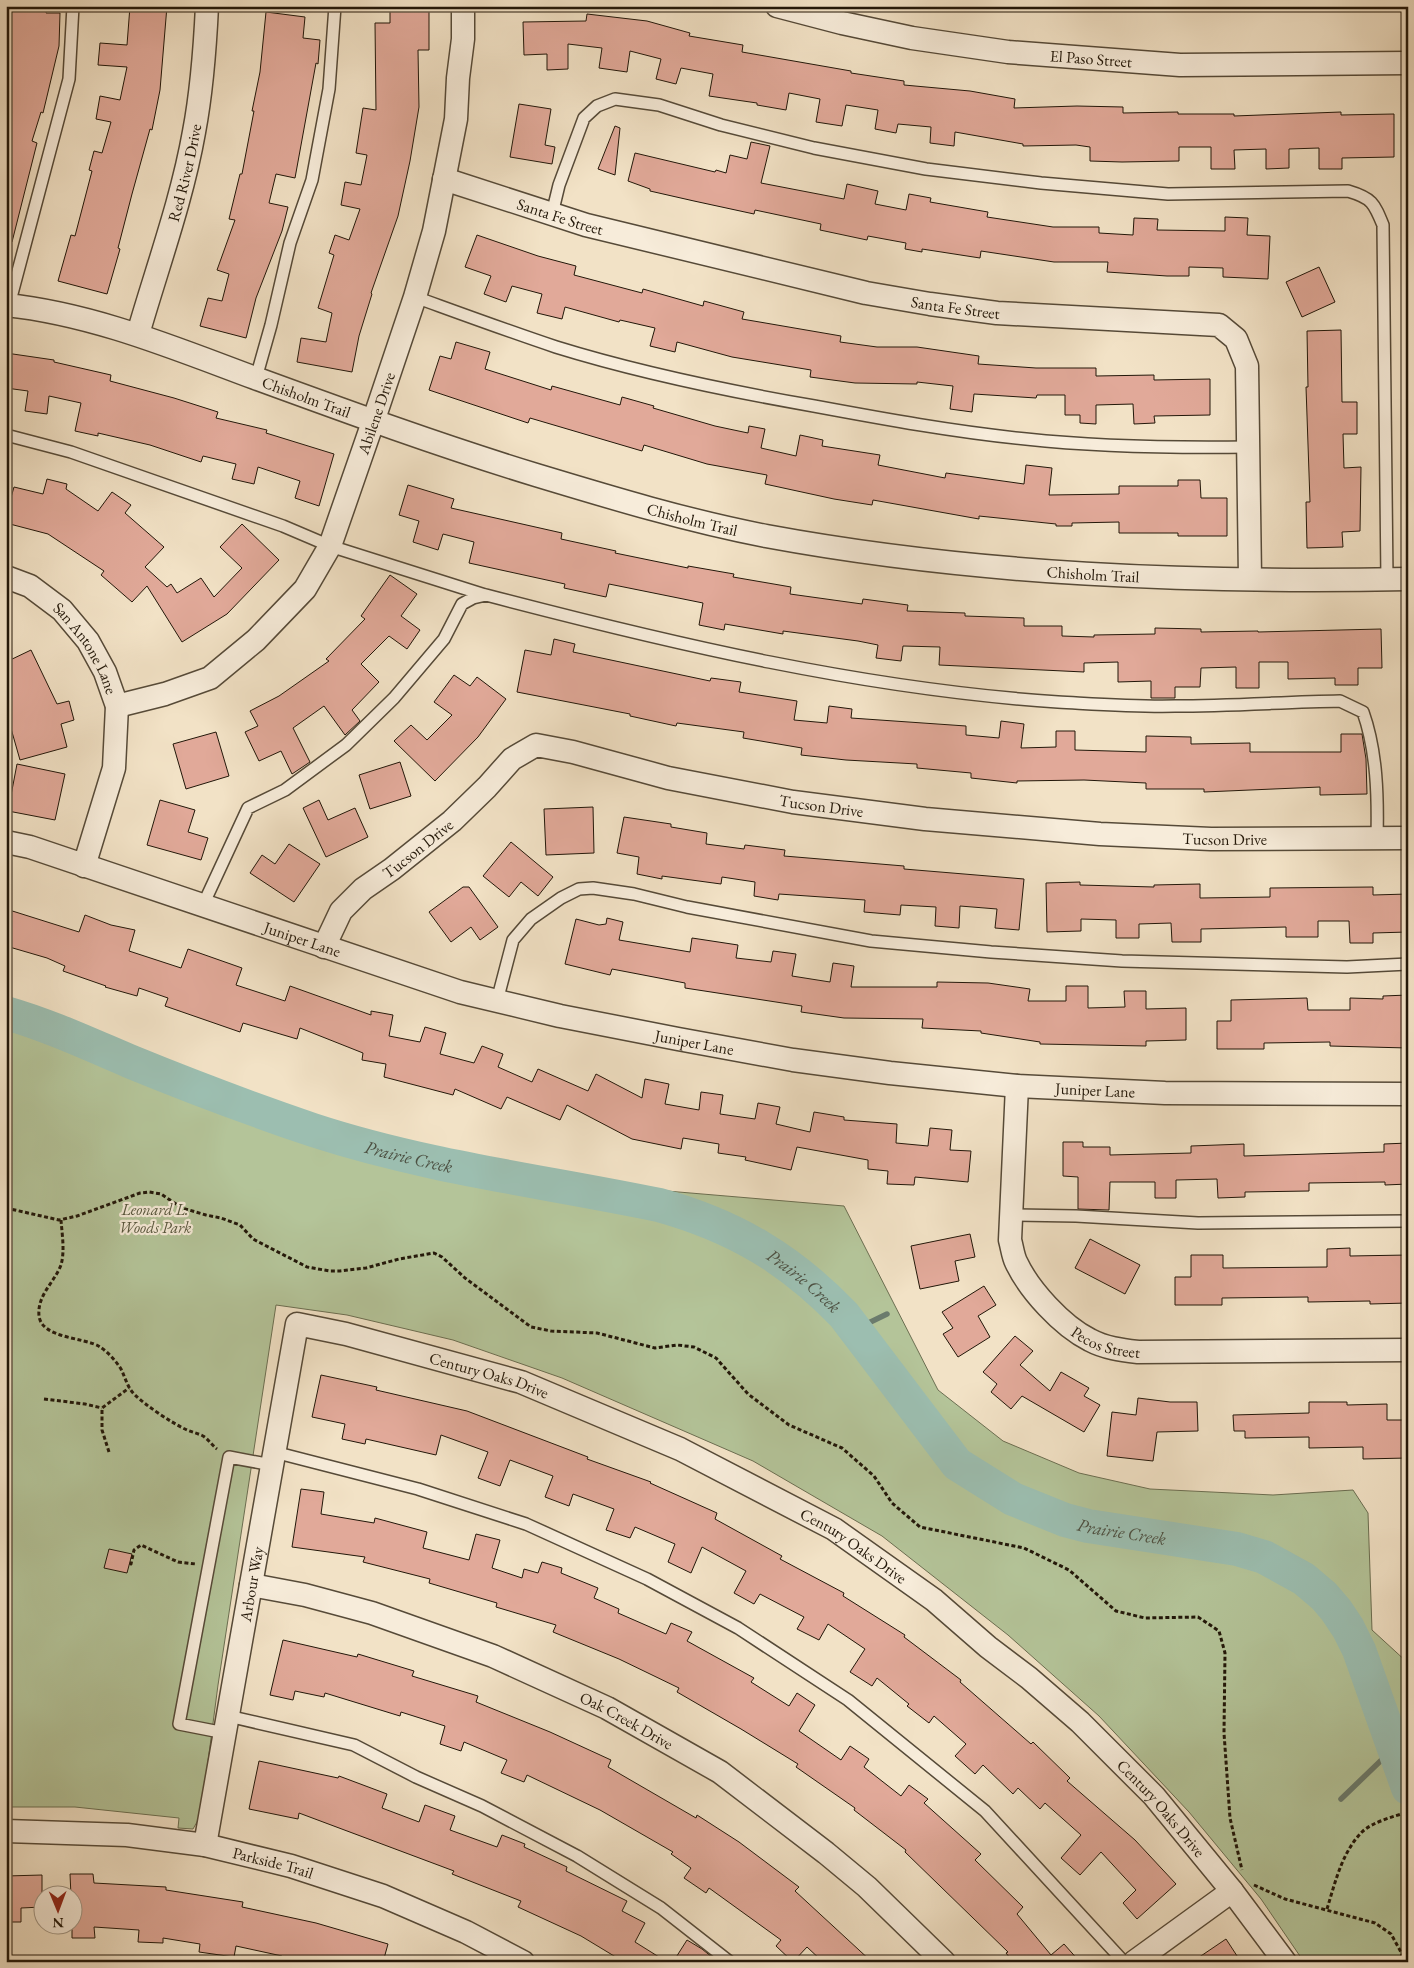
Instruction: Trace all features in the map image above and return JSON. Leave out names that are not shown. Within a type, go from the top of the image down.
[{"type":"street","name":"Red River Drive","points":[[138,334],[177,203],[194,133],[204,66],[207,6]]},
{"type":"street","name":"Abilene Drive","points":[[117,706],[165,694],[210,678],[256,640],[305,590],[330,546],[374,422],[415,297],[434,230],[456,119],[458,78],[463,40],[463,6]]},
{"type":"street","name":"El Paso Street","points":[[777,6],[842,23],[912,38],[1028,54],[1180,65],[1408,63]]},
{"type":"street","name":"Santa Fe Street","points":[[444,179],[586,225],[667,246],[866,292],[930,304],[997,313],[1219,325],[1236,339],[1247,366],[1250,578]]},
{"type":"street","name":"Chisholm Trail","points":[[8,305],[41,308],[138,334],[374,422],[532,473],[663,512],[766,536],[894,556],[1028,570],[1208,579],[1397,579]]},
{"type":"street","name":"San Antone Lane","points":[[6,577],[30,586],[62,610],[88,640],[105,672],[117,706],[114,768],[84,866]]},
{"type":"street","name":"Tucson Drive","points":[[324,947],[341,911],[363,889],[392,869],[452,821],[487,787],[512,759],[536,745],[573,752],[616,765],[697,783],[793,802],[925,819],[1100,834],[1211,838],[1408,838]]},
{"type":"street","name":"Juniper Lane","points":[[6,842],[30,847],[460,992],[678,1039],[793,1060],[890,1074],[1017,1086],[1175,1094],[1408,1094]]},
{"type":"street","name":"Pecos Street","points":[[1017,1086],[1010,1240],[1016,1262],[1036,1294],[1071,1328],[1090,1340],[1114,1349],[1138,1352],[1408,1350]]},
{"type":"street","name":"Arbour Way","points":[[205,1845],[297,1324]]},
{"type":"street","name":"Century Oaks Drive","points":[[297,1324],[346,1334],[521,1382],[680,1449],[834,1529],[934,1600],[1080,1722],[1154,1796],[1232,1891],[1285,1962]]},
{"type":"street","name":"Oak Creek Drive","points":[[251,1585],[305,1595],[372,1613],[494,1656],[607,1708],[728,1778],[826,1853],[860,1882],[944,1962]]},
{"type":"street","name":"Parkside Trail","points":[[6,1831],[127,1835],[205,1845],[291,1866],[383,1896],[466,1932],[523,1962]]},
{"type":"street","points":[[1134,1962],[1232,1891]]},
{"type":"lane","points":[[8,305],[69,79],[73,6]]},
{"type":"lane","points":[[256,378],[271,325],[290,243],[312,180],[329,89],[335,6]]},
{"type":"lane","points":[[552,214],[559,185],[584,118],[597,106],[615,99],[659,105],[721,125],[814,148],[926,169],[1042,183],[1168,194],[1348,191],[1364,196],[1375,207],[1383,225],[1397,579]]},
{"type":"lane","points":[[415,297],[558,347],[643,371],[818,407],[922,425],[1025,439],[1126,447],[1248,447]]},
{"type":"lane","points":[[6,435],[71,452],[283,526],[330,546],[486,595],[737,655],[936,690],[1057,702],[1172,706],[1340,701],[1363,712],[1370,733],[1378,808],[1376,838]]},
{"type":"lane","points":[[203,905],[248,808],[285,790],[346,745],[394,698],[444,639],[462,604],[473,598],[486,595]]},
{"type":"lane","points":[[497,1001],[513,940],[531,919],[561,898],[579,889],[593,888],[634,894],[687,907],[872,941],[1122,961],[1347,967],[1408,964]]},
{"type":"lane","points":[[1010,1215],[1076,1216],[1198,1223],[1408,1221]]},
{"type":"lane","points":[[730,1962],[661,1908],[577,1856],[482,1806],[416,1777],[354,1745],[227,1724],[179,1724],[229,1457],[273,1458],[418,1488],[526,1524],[647,1579],[738,1628],[848,1700],[985,1811],[1124,1962]]},
{"type":"path","points":[[61,1219],[61,1263],[54,1280],[40,1298],[39,1318],[45,1327],[57,1334],[100,1347],[121,1370],[129,1388],[136,1397],[184,1429],[203,1436],[228,1460]]},
{"type":"path","points":[[102,1408],[129,1388]]},
{"type":"path","points":[[44,1399],[102,1408]]},
{"type":"path","points":[[102,1408],[102,1430],[109,1452]]},
{"type":"path","points":[[130,1563],[134,1550],[141,1545],[178,1562],[209,1566]]},
{"type":"path","points":[[1327,1909],[1338,1873],[1350,1848],[1363,1831],[1389,1818],[1408,1812]]},
{"type":"green space","name":"Leonard L. Woods Park","points":[[6,1001],[160,1059],[265,1103],[445,1154],[655,1190],[844,1206],[938,1390],[1003,1441],[1079,1473],[1150,1489],[1273,1495],[1353,1490],[1368,1513],[1372,1630],[1408,1663],[1408,1962],[1304,1962],[1261,1899],[1189,1812],[1099,1716],[1008,1635],[882,1536],[753,1461],[562,1378],[453,1340],[347,1315],[276,1305],[218,1685],[201,1815],[193,1829],[178,1828],[179,1818],[75,1807],[6,1807]]},
{"type":"building","points":[[9,6],[47,6],[46,13],[60,13],[59,46],[43,113],[41,112],[32,141],[37,143],[12,242],[6,241],[6,58]]},
{"type":"building","points":[[130,6],[167,6],[160,90],[152,130],[150,129],[132,194],[118,248],[120,249],[107,294],[58,281],[71,235],[75,236],[92,171],[89,170],[94,151],[102,153],[111,122],[96,119],[100,96],[120,100],[127,67],[98,65],[100,43],[127,45]]},
{"type":"building","points":[[390,6],[429,6],[429,50],[418,50],[419,107],[410,161],[398,216],[371,293],[359,336],[352,372],[297,362],[301,338],[326,342],[332,313],[318,308],[334,255],[329,253],[335,235],[349,240],[360,209],[341,205],[345,182],[361,185],[367,155],[356,153],[363,108],[376,110],[375,23],[390,23]]},
{"type":"building","points":[[266,12],[305,17],[303,38],[320,40],[318,64],[316,63],[295,178],[276,174],[269,203],[288,207],[282,231],[256,298],[246,338],[200,326],[208,298],[222,301],[229,274],[217,270],[235,220],[229,219],[240,174],[242,174],[254,111],[252,111],[260,72]]},
{"type":"building","points":[[587,14],[647,21],[690,33],[689,36],[743,45],[742,52],[904,81],[904,85],[970,91],[1015,99],[1014,108],[1123,107],[1123,113],[1178,112],[1178,114],[1234,114],[1234,116],[1341,112],[1341,115],[1394,114],[1394,157],[1342,158],[1342,169],[1319,169],[1319,148],[1289,149],[1289,168],[1266,169],[1266,149],[1234,150],[1235,169],[1211,169],[1211,147],[1179,147],[1179,161],[1122,162],[1090,161],[1090,147],[1076,145],[1023,146],[1023,144],[955,132],[954,146],[930,143],[931,127],[898,124],[896,133],[875,129],[878,110],[846,105],[842,126],[816,122],[820,99],[789,93],[786,110],[757,105],[757,103],[709,96],[713,74],[681,68],[676,84],[656,79],[661,59],[630,51],[627,72],[599,68],[602,48],[568,44],[568,69],[547,70],[547,54],[524,55],[523,22],[586,21]]},
{"type":"building","points":[[519,104],[551,109],[545,145],[555,147],[552,164],[510,157]]},
{"type":"building","points":[[615,126],[620,128],[615,175],[598,169]]},
{"type":"building","points":[[751,142],[770,146],[761,183],[844,199],[847,184],[878,191],[875,204],[906,210],[909,194],[931,198],[930,202],[988,212],[987,217],[1053,227],[1099,227],[1099,233],[1133,235],[1134,218],[1158,219],[1157,230],[1225,231],[1225,217],[1248,218],[1247,235],[1270,236],[1268,279],[1223,277],[1223,268],[1189,267],[1189,276],[1167,276],[1107,272],[1108,262],[1054,262],[981,251],[980,258],[922,249],[922,252],[905,249],[906,243],[868,236],[867,240],[820,230],[821,224],[755,210],[754,214],[694,201],[650,191],[650,189],[628,181],[635,153],[726,173],[730,155],[747,159]]},
{"type":"building","points":[[477,235],[538,256],[576,266],[574,275],[642,293],[643,289],[703,306],[704,301],[744,312],[742,319],[841,336],[840,342],[877,347],[917,347],[979,356],[978,364],[1036,368],[1096,368],[1096,376],[1154,375],[1154,380],[1210,379],[1210,415],[1154,416],[1155,423],[1134,424],[1133,404],[1096,405],[1096,424],[1080,423],[1080,415],[1065,415],[1065,395],[1037,395],[1036,398],[974,394],[972,412],[950,409],[953,386],[917,382],[917,384],[855,383],[810,377],[811,370],[732,357],[677,342],[675,352],[650,346],[655,328],[620,320],[619,322],[565,307],[562,319],[537,313],[542,294],[512,286],[506,302],[484,294],[491,276],[465,267]]},
{"type":"building","points":[[1319,267],[1335,302],[1302,317],[1286,282]]},
{"type":"building","points":[[1341,330],[1342,402],[1357,402],[1357,434],[1343,434],[1344,468],[1361,467],[1360,531],[1342,532],[1343,547],[1307,548],[1306,502],[1310,502],[1306,387],[1308,387],[1307,331]]},
{"type":"building","points":[[456,342],[490,352],[485,369],[551,390],[552,386],[620,405],[622,397],[715,426],[748,433],[749,426],[765,429],[761,448],[796,456],[800,435],[823,440],[822,446],[880,455],[878,465],[945,478],[946,473],[1024,484],[1026,465],[1052,468],[1049,495],[1119,494],[1119,486],[1178,486],[1178,480],[1200,480],[1201,498],[1227,498],[1227,536],[1178,536],[1178,533],[1119,533],[1119,522],[1072,523],[1072,526],[1056,526],[1056,524],[979,516],[979,519],[873,500],[872,505],[834,499],[765,484],[767,475],[707,464],[644,445],[642,451],[530,418],[528,423],[429,390],[440,356],[451,359]]},
{"type":"building","points":[[6,353],[54,360],[54,362],[111,375],[110,381],[218,412],[216,418],[267,430],[266,433],[334,454],[319,506],[295,498],[300,481],[258,467],[254,484],[232,479],[236,464],[203,456],[201,462],[150,445],[98,433],[98,436],[75,431],[81,403],[49,396],[47,414],[25,411],[28,391],[6,388]]},
{"type":"building","points":[[47,479],[67,484],[66,489],[98,511],[112,492],[131,505],[125,513],[164,547],[145,567],[167,587],[171,584],[177,593],[201,578],[214,597],[242,568],[220,547],[242,524],[279,560],[227,614],[182,642],[147,586],[132,602],[101,575],[104,571],[48,534],[6,523],[6,515],[14,487],[43,494]]},
{"type":"building","points":[[408,485],[454,499],[451,508],[562,533],[561,539],[616,551],[615,553],[688,568],[688,566],[734,574],[733,577],[791,587],[790,594],[862,604],[863,599],[908,605],[907,611],[965,613],[965,616],[1024,618],[1024,626],[1062,626],[1062,636],[1094,637],[1094,635],[1155,634],[1155,628],[1201,629],[1201,632],[1381,629],[1382,668],[1358,668],[1358,685],[1335,685],[1335,678],[1288,679],[1288,662],[1259,662],[1259,688],[1236,688],[1236,667],[1201,668],[1200,687],[1175,687],[1175,698],[1151,698],[1151,681],[1118,682],[1118,662],[1084,663],[1084,672],[939,665],[940,647],[903,646],[901,661],[876,658],[878,645],[858,641],[783,631],[783,634],[725,624],[724,630],[699,625],[703,603],[609,584],[606,597],[564,588],[565,584],[469,563],[474,542],[443,534],[438,550],[413,542],[419,521],[399,515]]},
{"type":"building","points":[[390,575],[417,594],[401,616],[420,630],[407,649],[389,636],[361,664],[379,682],[352,710],[360,721],[345,735],[324,706],[293,728],[310,762],[292,774],[281,751],[259,761],[245,732],[258,726],[250,711],[279,696],[329,661],[326,659],[365,619],[361,616]]},
{"type":"building","points":[[554,639],[575,644],[573,652],[710,681],[711,678],[741,682],[739,692],[797,701],[794,720],[827,723],[829,706],[852,709],[851,718],[966,726],[966,735],[999,738],[1001,721],[1024,724],[1021,748],[1056,747],[1056,731],[1075,731],[1075,750],[1146,752],[1146,736],[1191,737],[1191,744],[1250,743],[1250,752],[1341,752],[1341,734],[1362,734],[1366,759],[1367,794],[1320,795],[1320,787],[1204,792],[1204,789],[1146,789],[1146,783],[1084,780],[1017,781],[1017,783],[971,778],[971,773],[917,768],[917,764],[846,760],[801,755],[802,748],[743,738],[744,732],[677,723],[676,726],[630,716],[630,714],[517,692],[525,650],[551,655]]},
{"type":"building","points":[[31,650],[57,704],[69,701],[74,720],[61,724],[67,747],[20,760],[6,711],[6,662]]},
{"type":"building","points":[[454,675],[470,686],[477,677],[506,699],[478,737],[435,781],[394,741],[411,725],[427,740],[452,715],[434,702]]},
{"type":"building","points":[[216,732],[229,776],[186,789],[173,744]]},
{"type":"building","points":[[400,762],[411,796],[370,809],[359,775]]},
{"type":"building","points":[[17,764],[65,774],[55,820],[8,811]]},
{"type":"building","points":[[160,800],[195,810],[188,832],[208,838],[201,860],[147,845]]},
{"type":"building","points":[[319,800],[328,820],[355,808],[368,837],[326,857],[303,808]]},
{"type":"building","points":[[593,807],[594,853],[546,855],[544,809]]},
{"type":"building","points":[[624,817],[671,824],[671,827],[707,833],[706,844],[744,849],[745,845],[785,850],[784,856],[1024,879],[1019,930],[995,928],[997,909],[960,906],[959,928],[935,926],[936,907],[901,905],[900,915],[864,912],[865,900],[779,894],[778,900],[754,896],[755,882],[722,877],[721,884],[662,876],[662,879],[637,874],[639,857],[617,853]]},
{"type":"building","points":[[511,842],[553,877],[538,896],[521,882],[509,897],[483,876]]},
{"type":"building","points":[[289,844],[320,864],[294,902],[250,873],[262,855],[275,864]]},
{"type":"building","points":[[1080,882],[1080,885],[1154,887],[1154,885],[1200,884],[1200,898],[1270,897],[1270,888],[1373,887],[1373,895],[1408,894],[1408,932],[1373,933],[1373,943],[1350,943],[1349,921],[1318,921],[1318,937],[1286,937],[1286,927],[1201,929],[1201,942],[1172,942],[1171,923],[1139,924],[1139,938],[1116,938],[1116,920],[1081,919],[1081,931],[1047,932],[1046,883]]},
{"type":"building","points":[[463,887],[469,887],[498,927],[480,940],[471,927],[451,942],[429,912]]},
{"type":"building","points":[[6,909],[79,932],[85,915],[111,925],[135,930],[129,951],[181,968],[188,949],[242,968],[236,985],[285,1001],[290,986],[371,1015],[371,1011],[393,1015],[389,1036],[420,1042],[425,1027],[446,1033],[440,1054],[474,1063],[482,1046],[503,1054],[498,1067],[532,1082],[538,1069],[588,1091],[596,1074],[642,1098],[645,1079],[669,1084],[665,1104],[699,1110],[701,1092],[723,1095],[720,1114],[755,1119],[758,1103],[780,1107],[776,1124],[810,1132],[814,1112],[844,1117],[844,1120],[897,1124],[896,1143],[928,1146],[930,1128],[952,1130],[950,1150],[971,1151],[968,1182],[915,1177],[914,1185],[887,1184],[888,1171],[868,1169],[868,1160],[797,1147],[791,1170],[745,1160],[746,1157],[718,1153],[719,1144],[683,1138],[681,1149],[632,1139],[567,1105],[560,1120],[507,1097],[501,1109],[455,1089],[453,1095],[384,1077],[386,1064],[362,1060],[363,1053],[300,1028],[297,1039],[243,1023],[240,1032],[165,1006],[168,998],[139,988],[137,996],[105,987],[63,971],[65,966],[47,958],[6,946]]},
{"type":"building","points":[[607,918],[623,922],[619,940],[690,952],[692,938],[738,945],[736,958],[771,962],[773,951],[796,954],[792,976],[830,982],[833,963],[854,966],[851,987],[937,987],[937,982],[988,983],[1030,989],[1028,1001],[1066,1001],[1066,986],[1088,986],[1088,1008],[1125,1007],[1124,991],[1146,991],[1146,1009],[1186,1008],[1186,1040],[1146,1041],[1146,1046],[1040,1044],[1040,1042],[981,1033],[981,1031],[922,1028],[923,1019],[844,1018],[801,1012],[802,1006],[685,988],[685,983],[612,969],[610,975],[565,964],[576,919],[599,925],[606,924]]},
{"type":"building","points":[[1408,995],[1408,1048],[1330,1046],[1330,1042],[1264,1043],[1264,1049],[1217,1049],[1217,1021],[1231,1021],[1231,1000],[1307,998],[1308,1010],[1350,1010],[1350,998],[1383,999],[1383,996]]},
{"type":"building","points":[[1063,1142],[1083,1142],[1083,1147],[1110,1147],[1110,1155],[1191,1153],[1191,1146],[1244,1144],[1244,1156],[1384,1152],[1384,1144],[1408,1143],[1408,1184],[1385,1185],[1385,1182],[1309,1183],[1309,1191],[1245,1192],[1245,1197],[1218,1198],[1217,1179],[1176,1180],[1176,1198],[1155,1198],[1155,1182],[1110,1182],[1109,1210],[1078,1209],[1078,1177],[1063,1176]]},
{"type":"building","points":[[970,1234],[975,1257],[955,1261],[959,1281],[920,1289],[911,1246]]},
{"type":"building","points":[[1090,1239],[1140,1265],[1125,1294],[1075,1268]]},
{"type":"building","points":[[1350,1248],[1350,1256],[1408,1255],[1408,1303],[1370,1304],[1370,1301],[1308,1302],[1308,1297],[1222,1298],[1222,1305],[1175,1305],[1175,1277],[1191,1277],[1191,1255],[1223,1255],[1223,1268],[1327,1267],[1327,1249]]},
{"type":"building","points":[[984,1286],[996,1305],[978,1316],[990,1337],[958,1357],[943,1334],[953,1328],[942,1312]]},
{"type":"building","points":[[1015,1336],[1033,1351],[1020,1365],[1050,1391],[1061,1372],[1089,1388],[1084,1396],[1100,1405],[1084,1432],[1022,1396],[1011,1409],[991,1392],[997,1384],[983,1372]]},
{"type":"building","points":[[321,1375],[377,1387],[376,1390],[467,1411],[588,1457],[587,1459],[651,1482],[717,1513],[715,1519],[782,1556],[780,1559],[844,1593],[843,1596],[905,1635],[904,1637],[961,1680],[960,1682],[1031,1744],[1033,1742],[1070,1778],[1067,1781],[1135,1840],[1176,1884],[1137,1919],[1123,1903],[1136,1890],[1101,1852],[1080,1875],[1061,1858],[1081,1835],[1045,1803],[1040,1809],[1018,1788],[1013,1794],[983,1765],[975,1774],[955,1756],[966,1744],[934,1716],[929,1723],[907,1706],[909,1704],[877,1678],[872,1686],[850,1672],[865,1649],[828,1624],[819,1640],[797,1629],[804,1617],[760,1594],[754,1604],[734,1593],[746,1571],[702,1547],[691,1573],[668,1562],[675,1544],[635,1527],[630,1538],[606,1530],[614,1509],[573,1494],[569,1506],[545,1497],[553,1476],[510,1460],[500,1486],[478,1478],[488,1452],[441,1435],[436,1455],[366,1439],[365,1444],[342,1439],[345,1424],[312,1417]]},
{"type":"building","points":[[1138,1398],[1170,1402],[1197,1402],[1198,1431],[1157,1432],[1153,1461],[1107,1456],[1112,1412],[1136,1415]]},
{"type":"building","points":[[1309,1402],[1347,1402],[1347,1405],[1387,1404],[1387,1420],[1407,1420],[1407,1458],[1363,1459],[1363,1447],[1309,1448],[1309,1437],[1245,1438],[1245,1431],[1234,1431],[1233,1415],[1309,1413]]},
{"type":"building","points":[[301,1489],[324,1492],[321,1514],[374,1523],[375,1518],[427,1532],[423,1548],[469,1560],[476,1534],[500,1540],[492,1568],[522,1578],[524,1569],[538,1573],[542,1562],[562,1568],[561,1573],[598,1588],[594,1598],[619,1609],[618,1613],[666,1634],[671,1623],[692,1632],[687,1641],[754,1678],[751,1682],[789,1706],[797,1693],[815,1705],[799,1731],[841,1760],[850,1746],[869,1759],[864,1767],[901,1796],[909,1785],[928,1799],[924,1803],[981,1854],[975,1860],[1023,1907],[1017,1914],[1051,1955],[1064,1944],[1080,1962],[1013,1962],[1006,1953],[1008,1952],[905,1852],[906,1850],[854,1810],[855,1808],[796,1767],[798,1764],[677,1692],[679,1688],[619,1659],[553,1632],[556,1625],[496,1607],[497,1603],[429,1583],[430,1579],[363,1562],[365,1557],[292,1547]]},
{"type":"building","points":[[109,1549],[132,1554],[127,1573],[104,1568]]},
{"type":"building","points":[[283,1640],[357,1657],[358,1654],[414,1671],[412,1676],[478,1696],[476,1702],[550,1732],[611,1760],[608,1767],[696,1818],[697,1815],[739,1842],[799,1887],[795,1891],[872,1962],[823,1962],[807,1947],[793,1962],[776,1946],[781,1940],[709,1888],[706,1893],[684,1878],[691,1868],[671,1854],[673,1852],[600,1810],[527,1775],[524,1782],[501,1773],[507,1760],[464,1742],[461,1751],[440,1744],[445,1726],[401,1712],[400,1716],[325,1693],[324,1697],[295,1691],[293,1700],[270,1695]]},
{"type":"building","points":[[259,1761],[338,1778],[339,1776],[387,1794],[382,1808],[419,1822],[425,1805],[455,1816],[450,1830],[497,1847],[502,1835],[525,1844],[524,1847],[567,1867],[566,1871],[627,1901],[622,1911],[645,1923],[635,1942],[667,1962],[624,1962],[581,1936],[518,1907],[521,1901],[452,1874],[454,1871],[299,1813],[298,1819],[249,1809]]},
{"type":"building","points":[[70,1874],[93,1874],[94,1883],[166,1887],[166,1890],[243,1902],[242,1907],[316,1923],[388,1944],[383,1962],[280,1962],[282,1956],[236,1946],[234,1957],[199,1952],[200,1944],[163,1938],[163,1943],[138,1942],[139,1930],[94,1927],[95,1938],[72,1938],[72,1936],[82,1936],[82,1886],[71,1886]]},
{"type":"building","points":[[42,1875],[42,1886],[32,1886],[32,1907],[21,1908],[21,1922],[6,1922],[6,1876]]},
{"type":"building","points":[[1226,1939],[1241,1962],[1192,1962]]},
{"type":"building","points":[[687,1940],[702,1949],[718,1962],[673,1962]]},
{"type":"waterway","name":"Prairie Creek","points":[[6,1013],[53,1029],[198,1088],[313,1130],[356,1143],[442,1164],[659,1205],[687,1213],[737,1234],[782,1261],[824,1295],[844,1315],[957,1464],[1013,1499],[1065,1520],[1088,1526],[1237,1549],[1264,1557],[1304,1579],[1324,1596],[1336,1610],[1359,1650],[1408,1788]]},
{"type":"waterway","points":[[854,1330],[887,1314]]},
{"type":"waterway","points":[[1341,1799],[1395,1747]]}]
